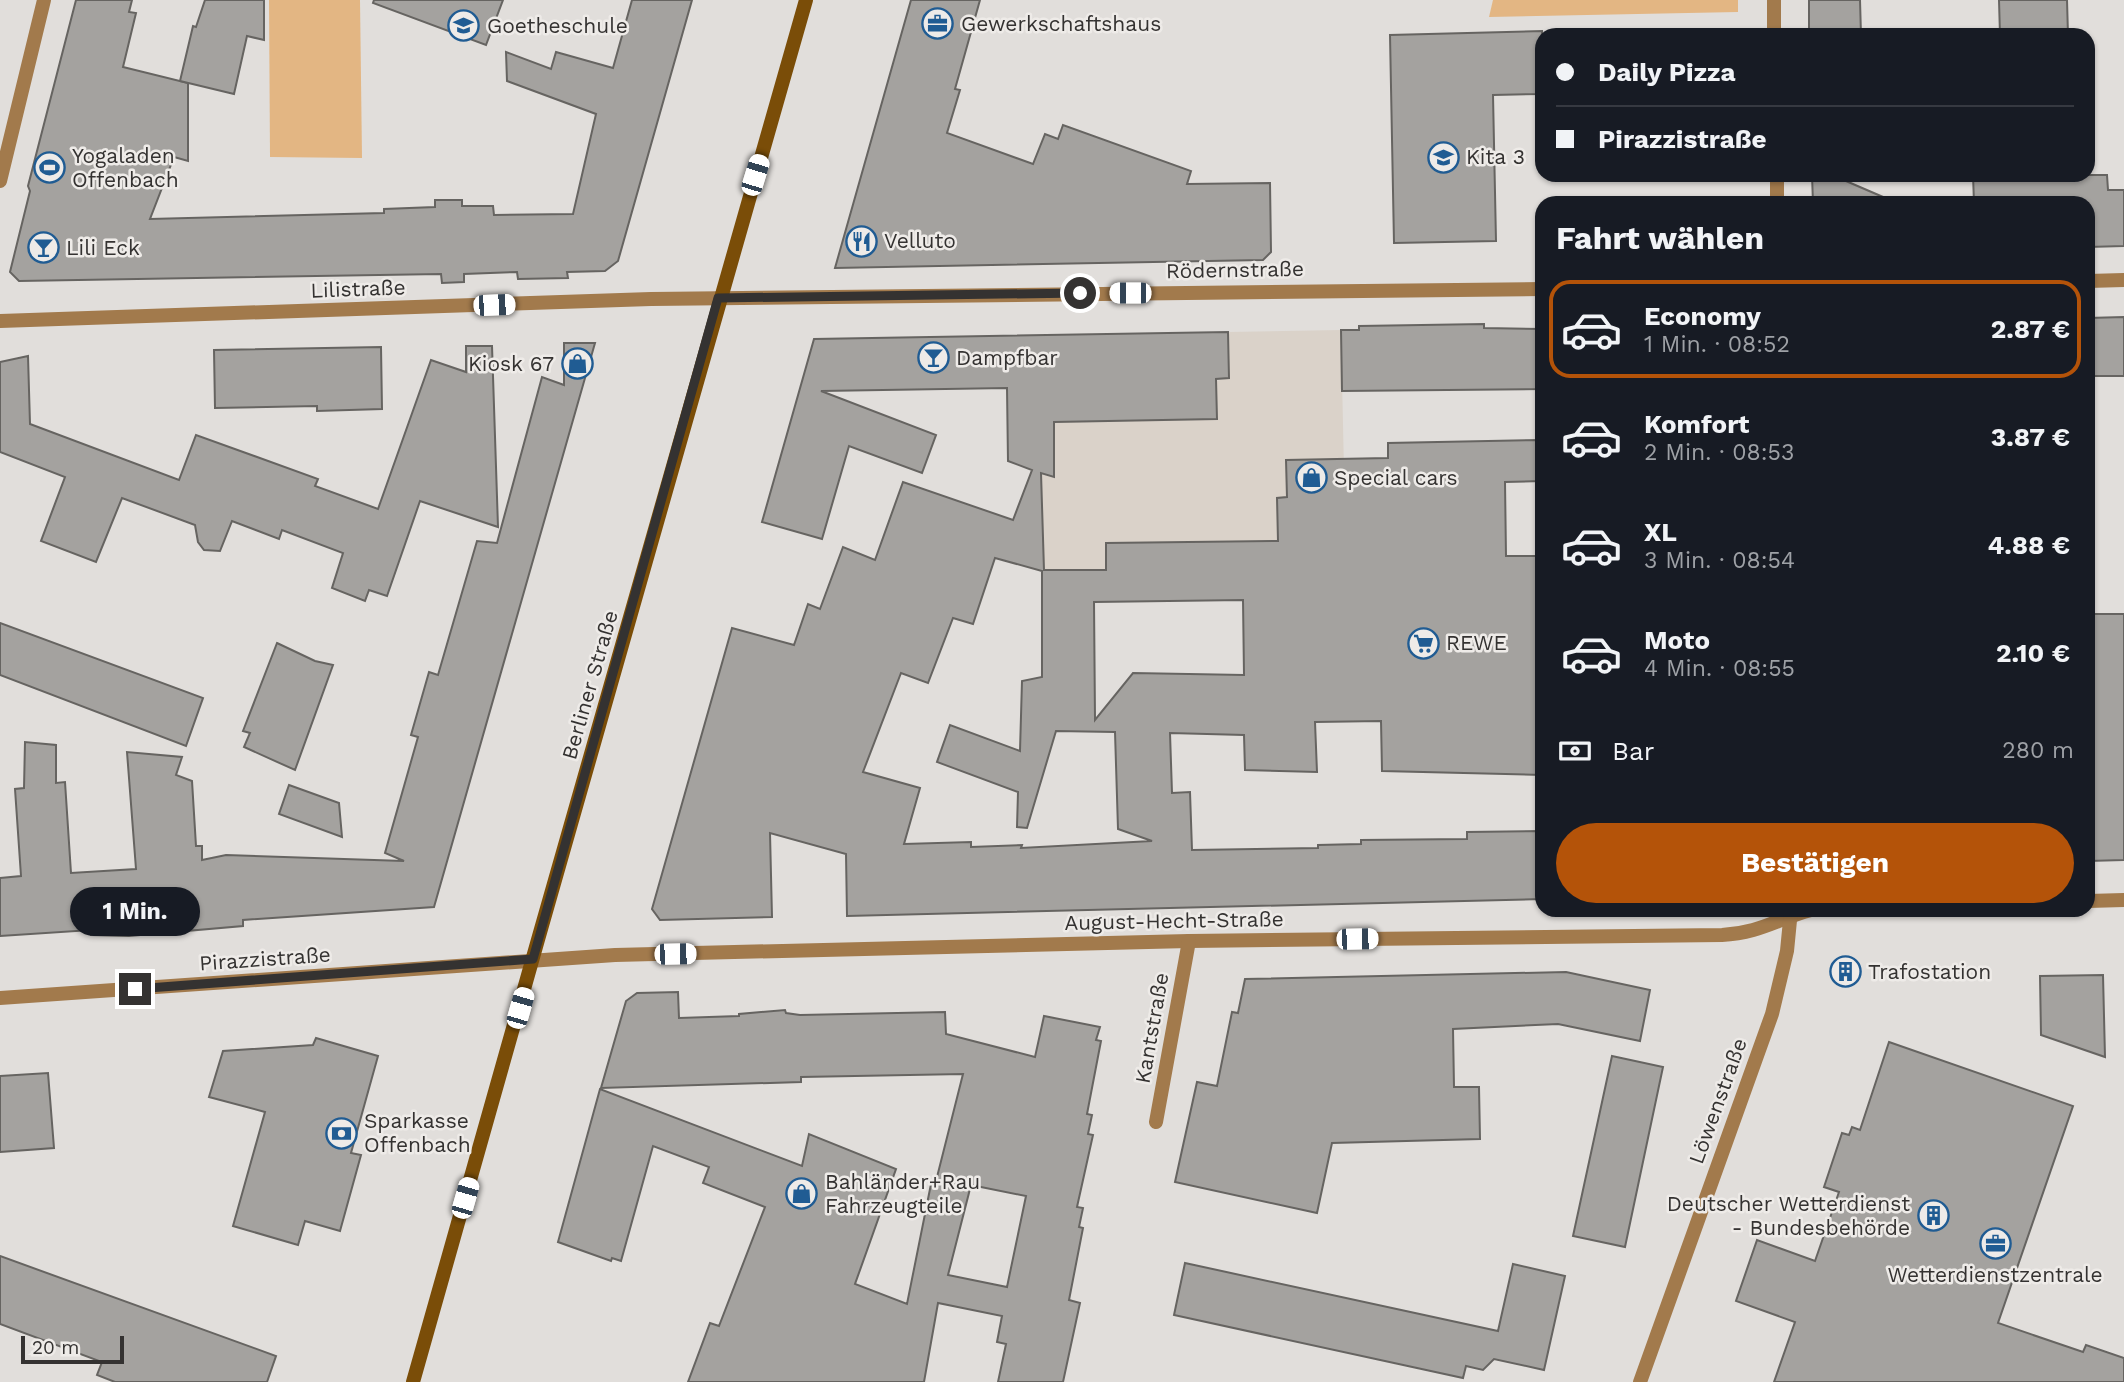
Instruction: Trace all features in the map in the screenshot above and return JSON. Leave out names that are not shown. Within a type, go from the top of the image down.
[{"type":"main road","name":"Berliner Straße","points":[[413,1382],[718,298],[806,0]]},
{"type":"street","points":[[0,181],[44,0]]},
{"type":"street","points":[[1774,0],[1774,28]]},
{"type":"street","points":[[2095,281],[2124,280]]},
{"type":"street","name":"Rödernstraße","points":[[718,298],[1535,289]]},
{"type":"street","name":"Lilistraße","points":[[0,321],[718,298]]},
{"type":"street","points":[[2095,901],[2124,900]]},
{"type":"street","name":"August-Hecht-Straße","points":[[533,959],[1189,941],[1722,935],[1757,931],[1783,917]]},
{"type":"street","name":"Löwenstraße","points":[[1640,1382],[1772,1014],[1785,961],[1790,917]]},
{"type":"street","name":"Kantstraße","points":[[1156,1122],[1189,941]]},
{"type":"street","name":"Pirazzistraße","points":[[0,998],[533,959]]},
{"type":"shaded area","points":[[269,0],[360,0],[362,158],[270,157]]},
{"type":"shaded area","points":[[1493,0],[1738,0],[1738,12],[1489,17]]},
{"type":"shaded area","points":[[1341,330],[1346,566],[1044,570],[1041,473],[1053,473],[1041,422],[1217,419],[1216,381],[1229,378],[1228,332]]},
{"type":"building","points":[[76,0],[132,0],[129,12],[136,13],[123,67],[188,83],[188,161],[174,157],[150,219],[384,213],[384,209],[435,207],[435,200],[462,200],[462,206],[493,206],[494,215],[573,214],[596,114],[507,81],[506,52],[551,69],[556,52],[613,68],[632,0],[692,0],[618,261],[605,271],[567,272],[568,278],[518,279],[517,272],[464,274],[464,282],[442,283],[441,274],[19,281],[10,272],[30,191],[28,186]]},
{"type":"building","points":[[205,0],[264,0],[264,40],[247,36],[234,94],[180,81],[193,26],[196,27]]},
{"type":"building","name":"Goetheschule","points":[[374,0],[503,0],[486,45],[373,3]]},
{"type":"building","points":[[911,0],[980,0],[955,89],[960,90],[947,133],[1033,164],[1045,134],[1058,139],[1063,125],[1191,171],[1187,184],[1270,183],[1271,252],[1263,260],[835,268]]},
{"type":"building","points":[[1809,0],[1860,0],[1861,28],[1809,28]]},
{"type":"building","points":[[1999,0],[2067,0],[2068,28],[2000,28]]},
{"type":"building","name":"Kita 3","points":[[1535,31],[1535,94],[1493,95],[1496,241],[1394,243],[1390,35]]},
{"type":"building","points":[[2095,175],[2107,175],[2108,190],[2124,190],[2124,246],[2095,247],[2095,196],[1974,196],[1973,182],[2095,182]]},
{"type":"building","points":[[1812,182],[1848,182],[1881,196],[1813,196]]},
{"type":"building","points":[[2124,317],[2124,376],[2095,376],[2095,318]]},
{"type":"building","points":[[1484,324],[1484,328],[1535,329],[1535,389],[1342,391],[1341,330],[1359,330],[1359,326]]},
{"type":"building","points":[[1228,332],[1229,378],[1216,379],[1217,419],[1054,422],[1054,477],[1041,473],[1044,570],[1106,570],[1106,543],[1278,541],[1277,498],[1287,497],[1286,460],[1388,458],[1388,443],[1535,440],[1535,481],[1505,482],[1506,556],[1535,556],[1535,775],[1382,771],[1381,721],[1315,722],[1317,772],[1245,770],[1244,735],[1170,733],[1172,793],[1190,792],[1192,850],[1318,848],[1318,845],[1361,844],[1361,840],[1467,839],[1467,832],[1535,831],[1535,899],[847,916],[846,854],[770,833],[772,917],[660,920],[652,909],[732,628],[794,645],[808,604],[820,609],[843,547],[875,560],[903,482],[1013,520],[1032,470],[1008,461],[1007,388],[821,391],[936,435],[922,473],[849,446],[822,539],[762,522],[814,339]],"holes":[[[995,558],[1042,571],[1042,677],[1022,681],[1020,751],[950,725],[937,762],[1018,792],[1017,827],[1027,828],[1056,731],[1115,732],[1118,829],[1152,841],[1021,848],[1022,845],[971,847],[971,842],[904,844],[920,788],[863,772],[901,673],[928,683],[953,618],[973,624]],[[1243,600],[1244,675],[1133,673],[1095,720],[1094,602]]]},
{"type":"building","points":[[564,343],[595,343],[434,907],[243,920],[243,926],[129,936],[91,935],[91,930],[0,936],[0,878],[21,876],[15,789],[24,788],[25,742],[56,745],[56,783],[65,782],[71,873],[136,869],[127,752],[182,757],[176,775],[192,781],[196,846],[202,846],[202,860],[226,855],[404,861],[385,853],[418,737],[411,735],[429,672],[438,675],[477,541],[497,543],[542,377],[564,385]]},
{"type":"building","points":[[466,346],[492,346],[498,527],[420,501],[387,596],[369,590],[365,601],[332,588],[343,553],[282,530],[279,539],[232,521],[220,551],[204,550],[198,542],[195,525],[122,498],[96,562],[41,541],[65,477],[0,452],[0,362],[28,356],[30,424],[179,480],[196,435],[318,479],[315,486],[378,509],[431,360],[466,372]]},
{"type":"building","points":[[381,347],[382,409],[317,411],[317,406],[215,408],[214,350]]},
{"type":"building","points":[[2095,614],[2124,614],[2124,860],[2095,861]]},
{"type":"building","points":[[0,623],[203,698],[186,746],[0,675]]},
{"type":"building","points":[[277,643],[315,661],[333,665],[295,770],[244,747],[250,733],[243,731]]},
{"type":"building","points":[[289,785],[339,803],[342,837],[279,814]]},
{"type":"building","points":[[1566,972],[1650,990],[1640,1041],[1558,1024],[1453,1029],[1454,1087],[1479,1087],[1480,1139],[1332,1143],[1317,1213],[1175,1182],[1197,1082],[1217,1086],[1232,1012],[1238,1013],[1245,979]]},
{"type":"building","points":[[2103,975],[2105,1057],[2041,1035],[2040,976]]},
{"type":"building","points":[[678,992],[679,1018],[739,1016],[785,1010],[786,1013],[800,1015],[945,1012],[946,1034],[1035,1057],[1044,1016],[1100,1027],[1096,1040],[1101,1041],[1087,1114],[1092,1115],[1088,1134],[1093,1135],[1077,1207],[1083,1208],[1079,1227],[1083,1228],[1069,1300],[1080,1303],[1063,1382],[998,1382],[1006,1344],[997,1342],[1002,1316],[938,1303],[924,1382],[688,1382],[710,1323],[719,1326],[765,1207],[703,1183],[709,1167],[653,1146],[621,1261],[612,1258],[611,1261],[558,1242],[600,1089],[802,1166],[809,1134],[896,1169],[855,1284],[907,1304],[931,1184],[935,1185],[963,1074],[801,1077],[801,1082],[601,1088],[626,1001],[637,993]],"holes":[[[971,1185],[1026,1196],[1007,1287],[948,1275]]]},
{"type":"building","points":[[316,1038],[378,1056],[351,1153],[361,1155],[340,1231],[305,1221],[298,1245],[233,1226],[265,1112],[209,1097],[223,1051],[313,1045]]},
{"type":"building","name":"Deutscher Wetterdienst - Bundesbehörde","points":[[1889,1042],[2073,1106],[1998,1323],[2083,1352],[2086,1345],[2124,1358],[2124,1382],[1774,1382],[1795,1322],[1736,1301],[1757,1240],[1815,1261],[1839,1192],[1824,1187],[1842,1133],[1849,1135],[1852,1127],[1860,1130]]},
{"type":"building","points":[[1612,1056],[1663,1067],[1625,1247],[1573,1236]]},
{"type":"building","points":[[48,1073],[54,1148],[0,1152],[0,1076]]},
{"type":"building","points":[[0,1256],[276,1356],[267,1382],[115,1382],[97,1375],[102,1362],[0,1324]]},
{"type":"building","points":[[1185,1263],[1498,1331],[1513,1264],[1565,1276],[1544,1370],[1494,1359],[1483,1370],[1466,1366],[1463,1378],[1174,1315]]},
{"type":"place","name":"Gewerkschaftshaus","points":[[938,24]]},
{"type":"place","name":"Goetheschule","points":[[464,26]]},
{"type":"place","name":"Kita 3","points":[[1443,157]]},
{"type":"place","name":"Yogaladen Offenbach","points":[[49,168]]},
{"type":"place","name":"Velluto","points":[[861,241]]},
{"type":"place","name":"Lili Eck","points":[[43,248]]},
{"type":"place","name":"Dampfbar","points":[[933,358]]},
{"type":"place","name":"Kiosk 67","points":[[577,364]]},
{"type":"place","name":"Special cars","points":[[1311,478]]},
{"type":"place","name":"REWE","points":[[1423,643]]},
{"type":"place","name":"Trafostation","points":[[1845,972]]},
{"type":"place","name":"Sparkasse Offenbach","points":[[341,1133]]},
{"type":"place","name":"Bahländer+Rau Fahrzeugteile","points":[[802,1194]]},
{"type":"place","name":"Deutscher Wetterdienst - Bundesbehörde","points":[[1933,1216]]},
{"type":"place","name":"Wetterdienstzentrale","points":[[1995,1243]]},
{"type":"route","points":[[135,989],[533,959],[642,578],[718,298],[1080,293]]}]
